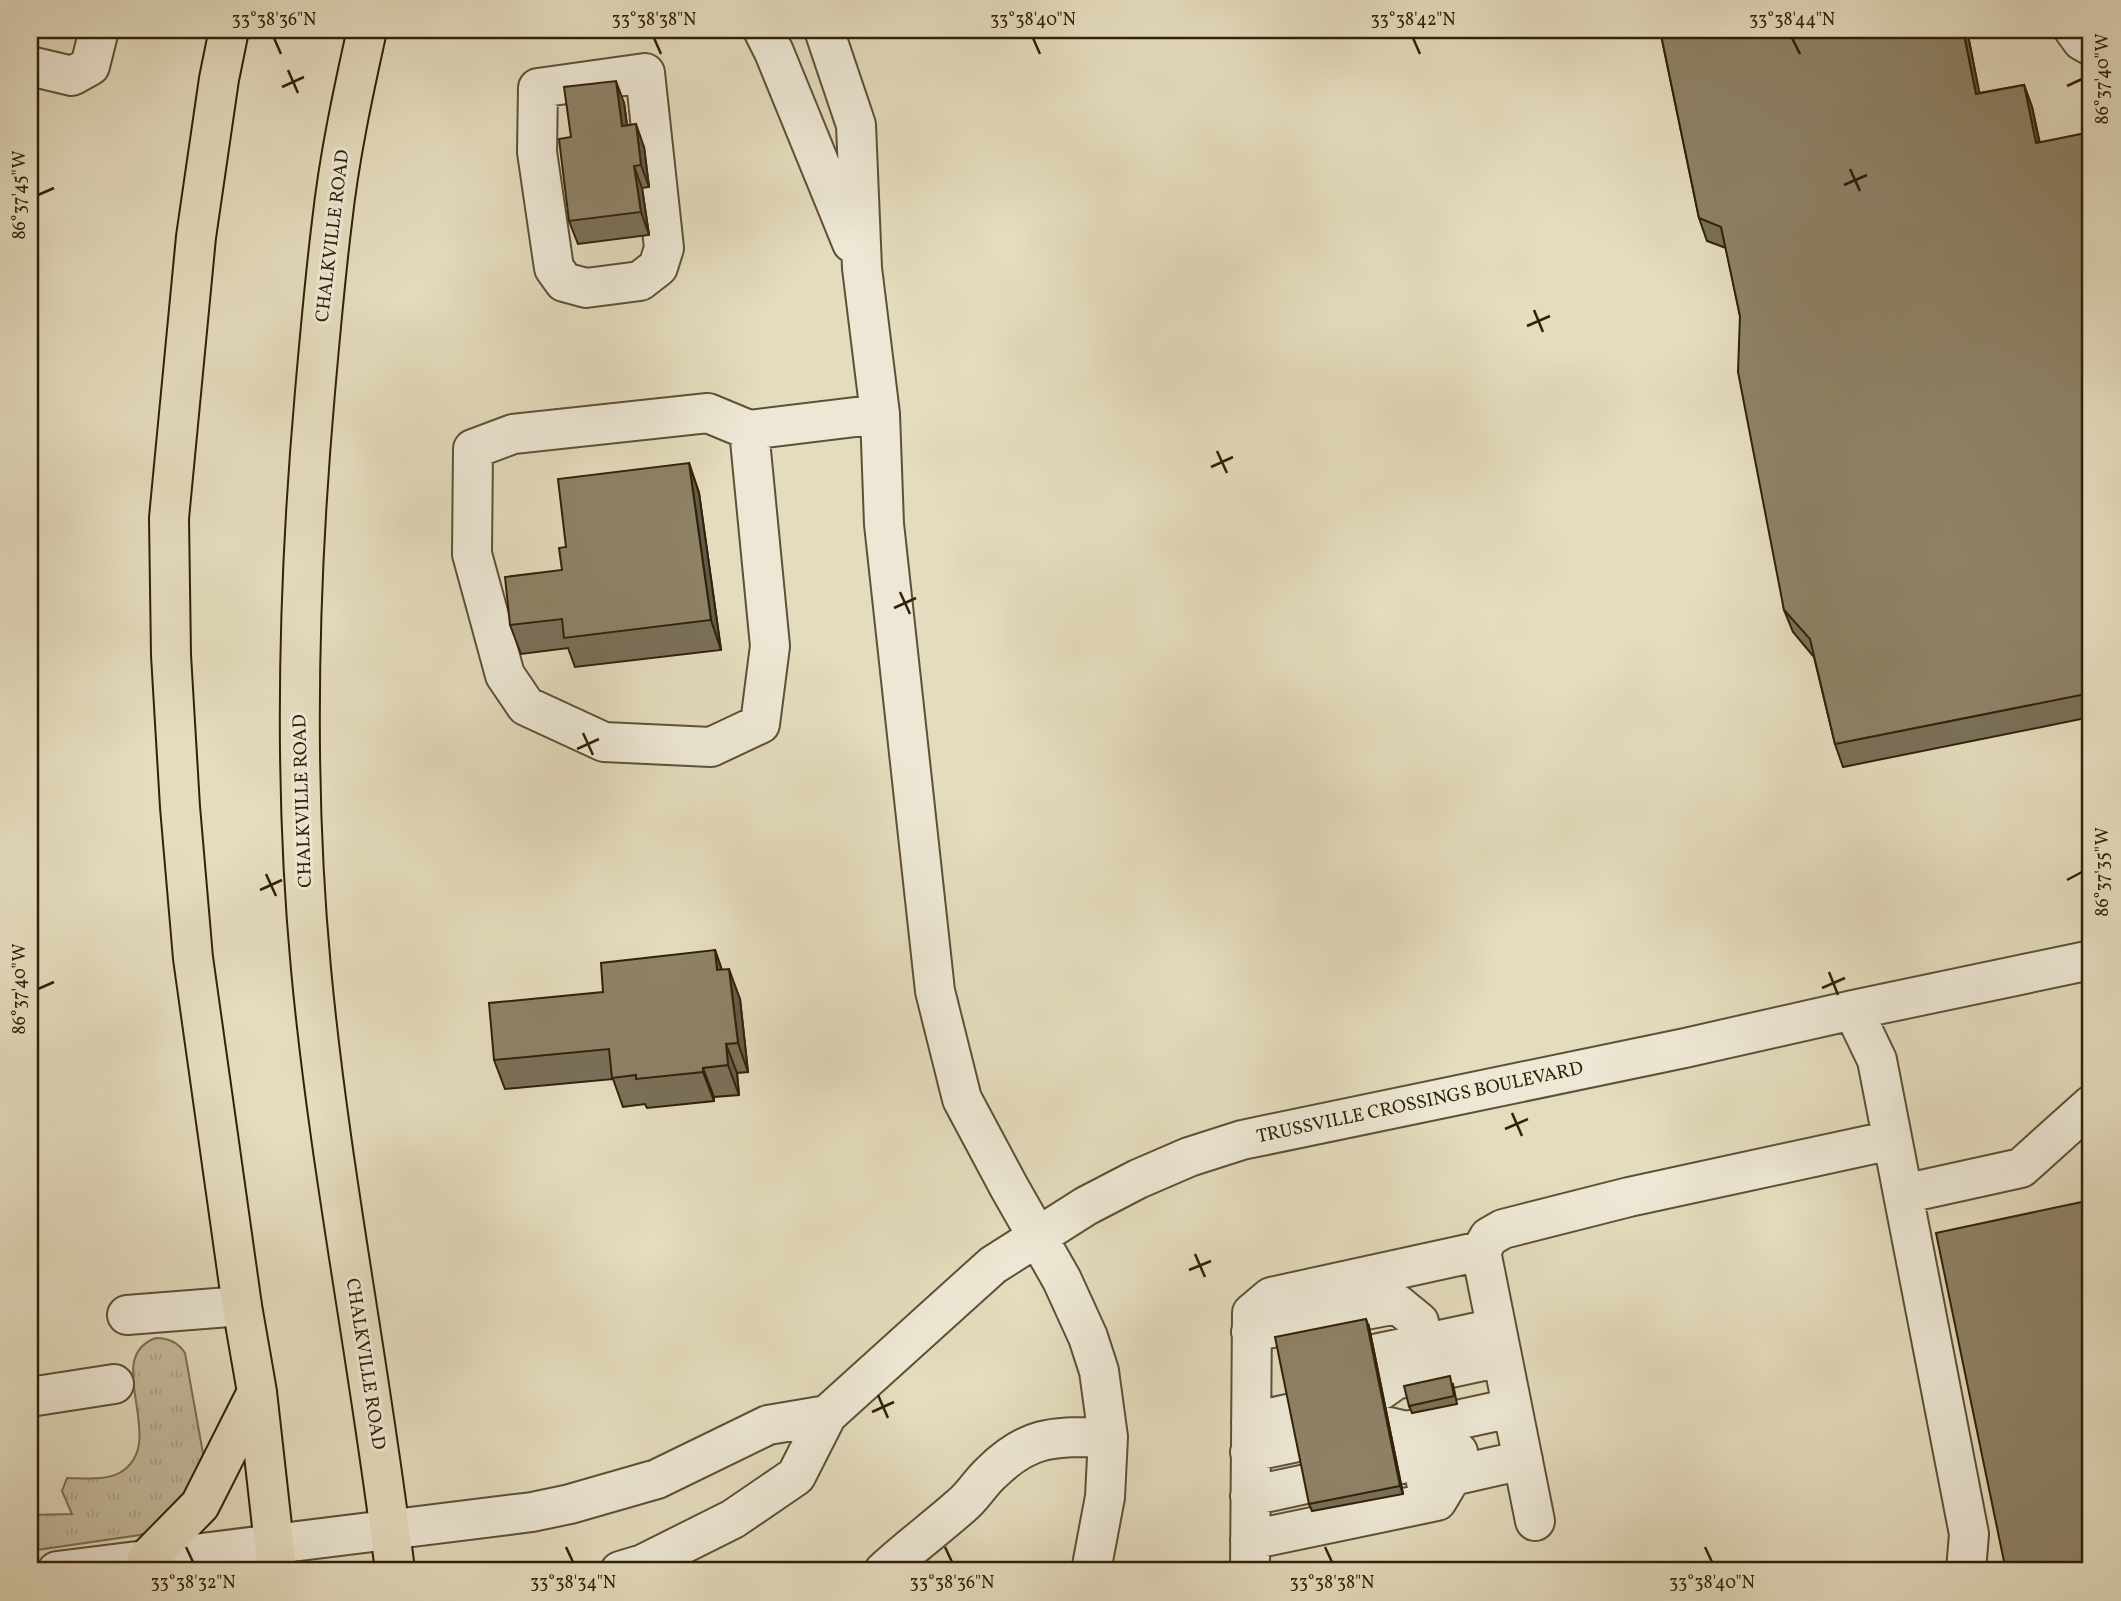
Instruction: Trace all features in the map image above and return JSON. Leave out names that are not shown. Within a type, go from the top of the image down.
[{"type":"main road","points":[[229,30],[219,79],[196,237],[169,519],[171,655],[193,958],[242,1306],[257,1392],[275,1557]]},
{"type":"main road","name":"CHALKVILLE ROAD","points":[[367,30],[332,218],[319,350],[304,519],[300,740],[311,968],[333,1157],[377,1434],[395,1571]]},
{"type":"main road","points":[[147,1559],[200,1505],[257,1392]]},
{"type":"street","points":[[30,66],[72,76],[90,66],[99,30]]},
{"type":"street","points":[[862,268],[768,45],[823,30],[856,125],[862,268],[880,414],[884,524],[935,991],[962,1099],[1062,1280],[1088,1337],[1099,1371],[1108,1437],[1105,1497],[1091,1571]]},
{"type":"street","points":[[2074,30],[2082,41],[2091,46]]},
{"type":"street","points":[[645,73],[664,248],[658,267],[640,281],[586,288],[564,282],[554,268],[537,152],[538,88],[645,73]]},
{"type":"street","points":[[749,430],[770,646],[760,723],[711,747],[604,741],[526,706],[505,675],[472,554],[473,449],[513,434],[708,413],[749,430],[880,414]]},
{"type":"street","name":"TRUSSVILLE CROSSINGS BOULEVARD","points":[[620,1571],[643,1564],[733,1519],[796,1476],[827,1415],[993,1265],[1086,1206],[1189,1157],[1242,1140],[2091,960]]},
{"type":"street","points":[[1853,1010],[1877,1060],[1969,1534],[1966,1571]]},
{"type":"street","points":[[1903,1194],[2021,1168],[2091,1105]]},
{"type":"street","points":[[1535,1521],[1481,1251],[1489,1237],[1503,1229],[1629,1197],[1892,1140]]},
{"type":"street","points":[[1250,1532],[1251,1437],[1263,1359],[1252,1313],[1271,1297],[1481,1251]]},
{"type":"street","points":[[1263,1359],[1397,1304],[1419,1322]]},
{"type":"street","points":[[127,1315],[242,1306]]},
{"type":"street","points":[[1419,1322],[1497,1330],[1372,1343],[1419,1322]]},
{"type":"street","points":[[1381,1390],[1395,1380],[1497,1330]]},
{"type":"street","points":[[30,1397],[114,1384]]},
{"type":"street","points":[[57,1571],[147,1559],[275,1557],[390,1529],[532,1512],[657,1479],[768,1425],[827,1415]]},
{"type":"street","points":[[1389,1427],[1406,1431],[1518,1436]]},
{"type":"street","points":[[1251,1437],[1295,1428]]},
{"type":"street","points":[[1250,1532],[1437,1501],[1452,1476],[1518,1436]]},
{"type":"street","points":[[1452,1476],[1399,1476],[1518,1436]]},
{"type":"street","points":[[884,1571],[920,1538],[964,1504],[986,1478],[1017,1450],[1038,1441],[1060,1437],[1108,1437]]},
{"type":"street","points":[[1250,1532],[1308,1496]]},
{"type":"green space","points":[[156,1338],[172,1341],[185,1353],[204,1459],[198,1482],[155,1529],[140,1535],[30,1551],[30,1515],[72,1514],[62,1491],[67,1478],[109,1477],[121,1472],[134,1458],[139,1441],[139,1421],[133,1381],[134,1363],[140,1348]]},
{"type":"building","points":[[1660,30],[1963,30],[1976,94],[2024,85],[2036,143],[2091,132],[2091,693],[1835,744],[1810,639],[1784,610],[1738,372],[1740,316],[1721,227],[1699,218]]},
{"type":"building","points":[[616,81],[622,126],[636,124],[641,165],[634,166],[641,212],[569,221],[559,139],[571,137],[564,87]]},
{"type":"building","points":[[689,463],[711,620],[564,638],[562,619],[510,625],[505,577],[562,570],[559,548],[566,547],[558,479]]},
{"type":"building","points":[[715,950],[717,970],[729,969],[738,1043],[726,1044],[728,1065],[703,1068],[703,1072],[636,1079],[636,1075],[612,1078],[609,1049],[494,1060],[489,1003],[603,992],[601,963]]},
{"type":"building","points":[[2091,1200],[2091,1571],[2006,1571],[1936,1233]]},
{"type":"building","points":[[1366,1319],[1400,1486],[1309,1504],[1275,1337]]},
{"type":"building","points":[[1450,1376],[1454,1396],[1409,1406],[1404,1386]]}]
